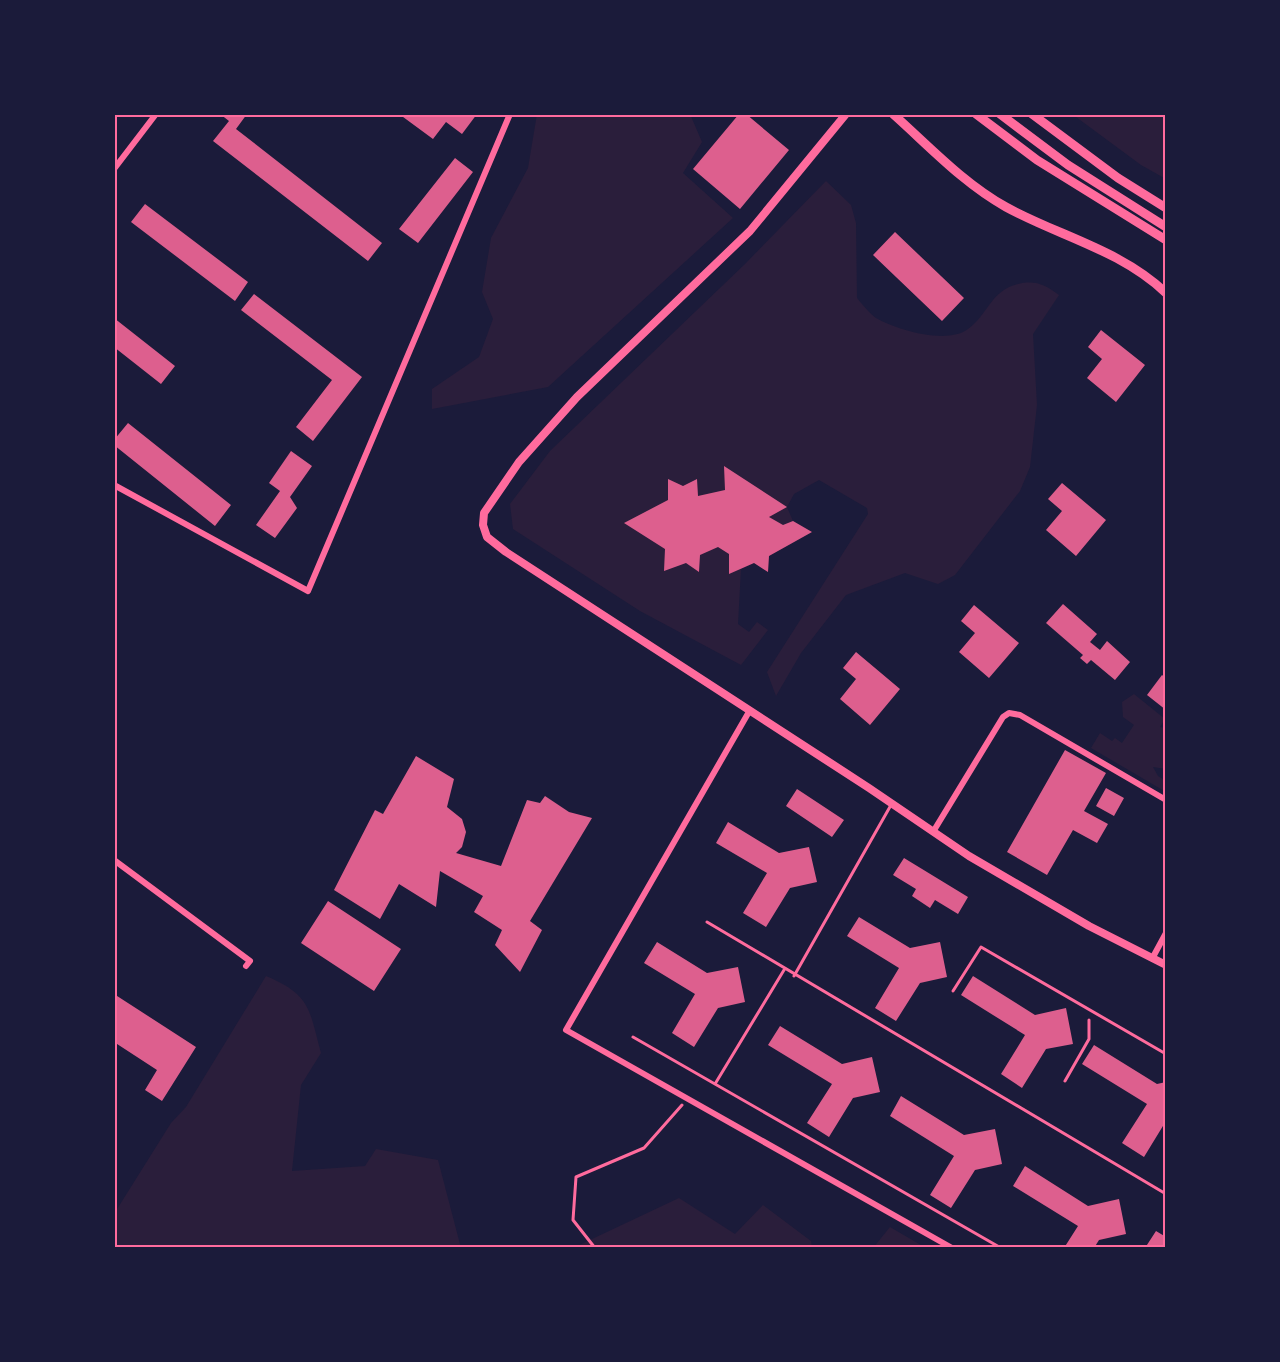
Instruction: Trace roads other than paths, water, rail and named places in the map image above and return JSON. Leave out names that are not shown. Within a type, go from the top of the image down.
[{"type":"main road","points":[[893,114],[969,183],[991,198],[1131,264],[1166,293]]},
{"type":"main road","points":[[976,114],[1037,160],[1114,211],[1166,240]]},
{"type":"main road","points":[[1000,114],[1068,165],[1166,227]]},
{"type":"main road","points":[[1032,114],[1118,178],[1166,208]]},
{"type":"street","points":[[114,169],[156,114]]},
{"type":"street","points":[[114,485],[308,591],[510,114]]},
{"type":"street","points":[[846,114],[750,231],[578,397],[519,462],[484,513],[483,525],[487,537],[506,552],[933,832],[1089,926],[1166,965]]},
{"type":"street","points":[[750,710],[566,1030],[952,1248]]},
{"type":"street","points":[[933,832],[1003,717],[1009,713],[1020,715],[1166,800]]},
{"type":"street","points":[[114,860],[250,961],[246,966]]},
{"type":"street","points":[[1153,957],[1166,933]]},
{"type":"lane","points":[[794,976],[892,803]]},
{"type":"lane","points":[[707,922],[794,976],[1166,1194]]},
{"type":"lane","points":[[953,991],[981,947],[1166,1054]]},
{"type":"lane","points":[[715,1084],[784,970]]},
{"type":"lane","points":[[633,1037],[1001,1248]]}]
